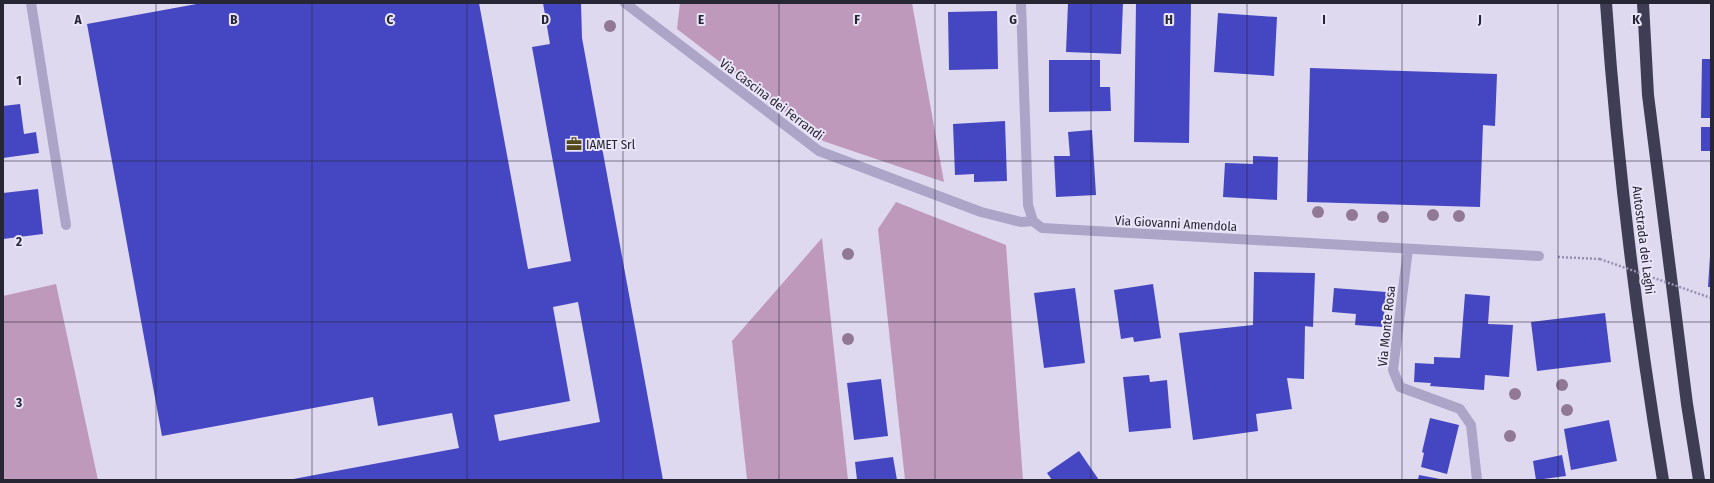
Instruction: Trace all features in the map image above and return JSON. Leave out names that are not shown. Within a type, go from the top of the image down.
[{"type":"highway","name":"Autostrada dei Laghi","points":[[1606,3],[1613,104],[1650,402],[1663,480]]},
{"type":"highway","name":"Autostrada dei Laghi","points":[[1643,3],[1648,95],[1687,404],[1700,480]]},
{"type":"street","points":[[31,3],[66,225]]},
{"type":"street","name":"Via Cascina dei Ferrandi","points":[[625,3],[819,151],[981,212],[1021,222],[1033,221]]},
{"type":"street","points":[[1021,3],[1028,205],[1033,221]]},
{"type":"street","name":"Via Giovanni Amendola","points":[[1033,221],[1042,228],[1539,256]]},
{"type":"street","name":"Via Monte Rosa","points":[[1408,249],[1393,370],[1400,387],[1460,409],[1471,425],[1477,480]]},
{"type":"path","points":[[1539,256],[1600,259],[1711,298]]},
{"type":"shaded area","points":[[680,3],[912,3],[944,182],[823,141],[677,29]]},
{"type":"shaded area","points":[[896,202],[1006,245],[1023,480],[905,480],[878,229]]},
{"type":"shaded area","points":[[822,238],[848,480],[747,480],[732,341]]},
{"type":"shaded area","points":[[56,284],[98,480],[3,480],[3,296]]},
{"type":"building","points":[[202,3],[479,3],[528,269],[571,261],[532,47],[550,44],[543,3],[581,3],[582,38],[663,480],[288,480],[459,448],[452,413],[378,426],[373,397],[162,436],[87,24]],"holes":[[[578,302],[600,422],[499,441],[494,415],[570,401],[553,307]]]},
{"type":"building","points":[[1068,3],[1123,3],[1121,54],[1066,52]]},
{"type":"building","points":[[1136,3],[1191,3],[1189,143],[1134,142]]},
{"type":"building","points":[[997,11],[998,69],[949,70],[948,12]]},
{"type":"building","points":[[1218,13],[1277,17],[1274,76],[1214,72]]},
{"type":"building","points":[[1702,59],[1711,59],[1711,118],[1701,118]]},
{"type":"building","points":[[1049,60],[1100,60],[1100,87],[1110,87],[1111,111],[1049,112]]},
{"type":"building","points":[[1310,68],[1497,74],[1495,126],[1483,125],[1480,207],[1307,202]]},
{"type":"building","points":[[20,104],[24,134],[36,132],[39,153],[3,158],[3,106]]},
{"type":"building","points":[[1005,121],[1007,181],[974,182],[974,174],[955,175],[953,124]]},
{"type":"building","points":[[1701,127],[1711,127],[1711,151],[1701,151]]},
{"type":"building","points":[[1092,130],[1096,195],[1056,197],[1054,156],[1070,156],[1068,132]]},
{"type":"building","points":[[1253,156],[1278,157],[1277,200],[1223,197],[1225,163],[1253,164]]},
{"type":"building","points":[[38,189],[43,234],[3,239],[3,193]]},
{"type":"building","points":[[1710,256],[1711,287],[1708,287]]},
{"type":"building","points":[[1254,272],[1315,273],[1313,327],[1305,326],[1304,379],[1287,378],[1292,409],[1256,414],[1258,431],[1193,440],[1179,333],[1253,325]]},
{"type":"building","points":[[1153,284],[1161,338],[1134,342],[1133,337],[1121,339],[1114,290]]},
{"type":"building","points":[[1075,288],[1085,363],[1044,368],[1034,293]]},
{"type":"building","points":[[1334,288],[1386,292],[1383,327],[1355,325],[1356,314],[1332,312]]},
{"type":"building","points":[[1465,294],[1490,296],[1488,324],[1513,325],[1509,377],[1485,375],[1484,390],[1430,386],[1431,383],[1414,382],[1415,363],[1434,364],[1434,357],[1460,358]]},
{"type":"building","points":[[1605,313],[1611,362],[1537,371],[1531,322]]},
{"type":"building","points":[[1149,375],[1150,382],[1167,380],[1171,428],[1129,432],[1123,377]]},
{"type":"building","points":[[881,379],[888,436],[854,440],[847,383]]},
{"type":"building","points":[[1430,418],[1459,425],[1447,474],[1421,467],[1424,453],[1422,452]]},
{"type":"building","points":[[1609,420],[1617,461],[1571,470],[1564,429]]},
{"type":"building","points":[[1079,451],[1099,480],[1052,480],[1047,473]]},
{"type":"building","points":[[1562,455],[1566,476],[1536,480],[1533,461]]},
{"type":"building","points":[[893,457],[897,480],[857,480],[855,462]]},
{"type":"building","points":[[1419,475],[1440,479],[1440,480],[1418,480]]},
{"type":"place","name":"IAMET Srl","points":[[574,144]]}]
